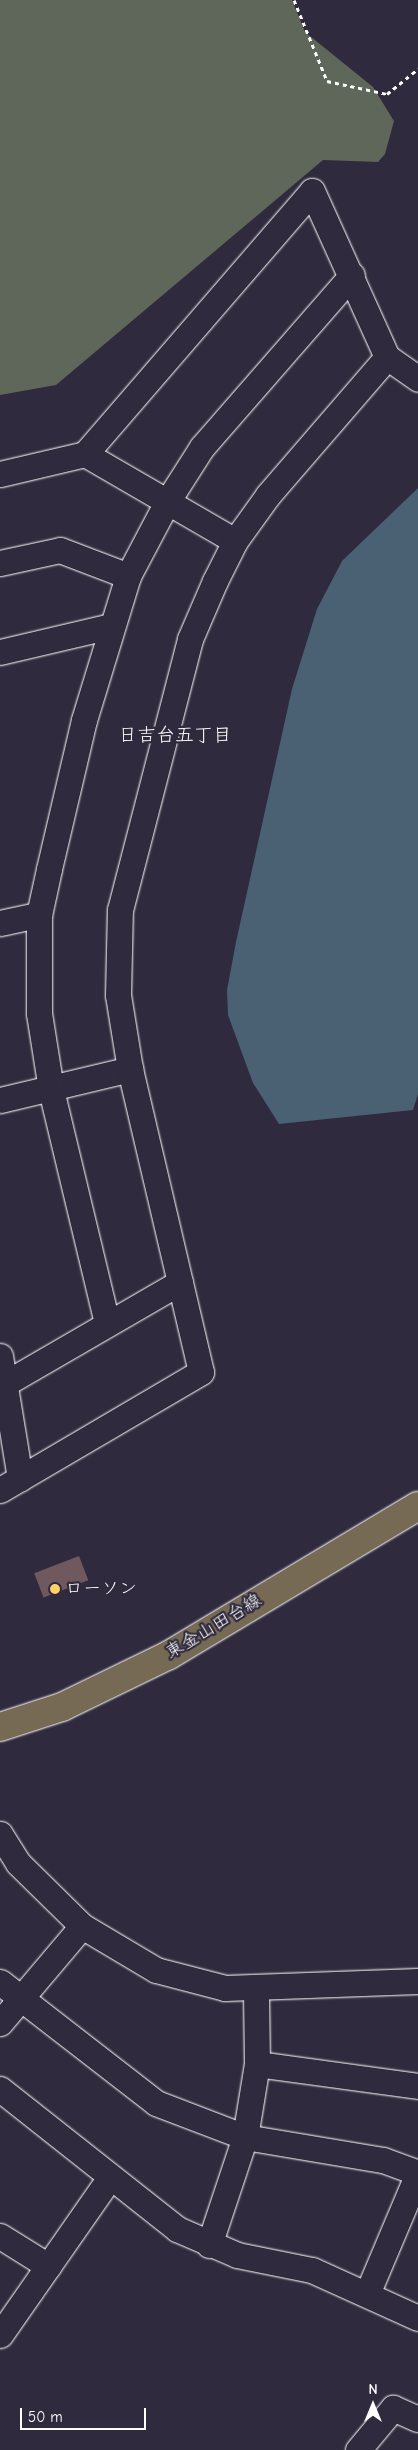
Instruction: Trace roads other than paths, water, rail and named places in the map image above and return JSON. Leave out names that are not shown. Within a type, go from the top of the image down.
[{"type":"main road","name":"東金山田台線","points":[[0,1727],[62,1707],[169,1655],[418,1506]]},
{"type":"street","points":[[0,474],[85,454],[312,192],[352,275],[387,357],[418,379]]},
{"type":"street","points":[[108,1324],[51,1088],[39,1013],[39,915],[111,626],[128,576],[167,502],[238,402],[352,275]]},
{"type":"street","points":[[0,1356],[6,1383],[10,1484],[201,1372],[130,1069],[118,995],[120,910],[190,639],[235,541],[268,494],[387,357]]},
{"type":"street","points":[[85,454],[235,541]]},
{"type":"street","points":[[0,563],[60,550],[128,576]]},
{"type":"street","points":[[0,652],[111,626]]},
{"type":"street","points":[[0,923],[39,915]]},
{"type":"street","points":[[0,1100],[130,1069]]},
{"type":"street","points":[[6,1383],[180,1282]]},
{"type":"street","points":[[0,1834],[18,1863],[82,1926],[156,1970],[196,1983],[256,1988],[418,1981]]},
{"type":"street","points":[[0,2023],[82,1926]]},
{"type":"street","points":[[0,1982],[156,2103],[245,2137],[383,2160],[418,2173],[367,2294]]},
{"type":"street","points":[[209,2245],[245,2137],[257,2064],[256,1988]]},
{"type":"street","points":[[257,2064],[418,2086]]},
{"type":"street","points":[[0,2089],[109,2179],[177,2229],[209,2245],[312,2270],[418,2318]]},
{"type":"street","points":[[0,2335],[109,2179]]},
{"type":"street","points":[[0,2236],[48,2266]]},
{"type":"street","points":[[358,2450],[392,2408],[418,2418]]},
{"type":"water","points":[[418,488],[418,1094],[413,1110],[279,1124],[253,1083],[228,1015],[227,990],[236,942],[292,689],[317,609],[342,561]]},
{"type":"place","name":"ローソン","points":[[55,1589]]},
{"type":"district","name":"日吉台五丁目","points":[[175,736]]}]
